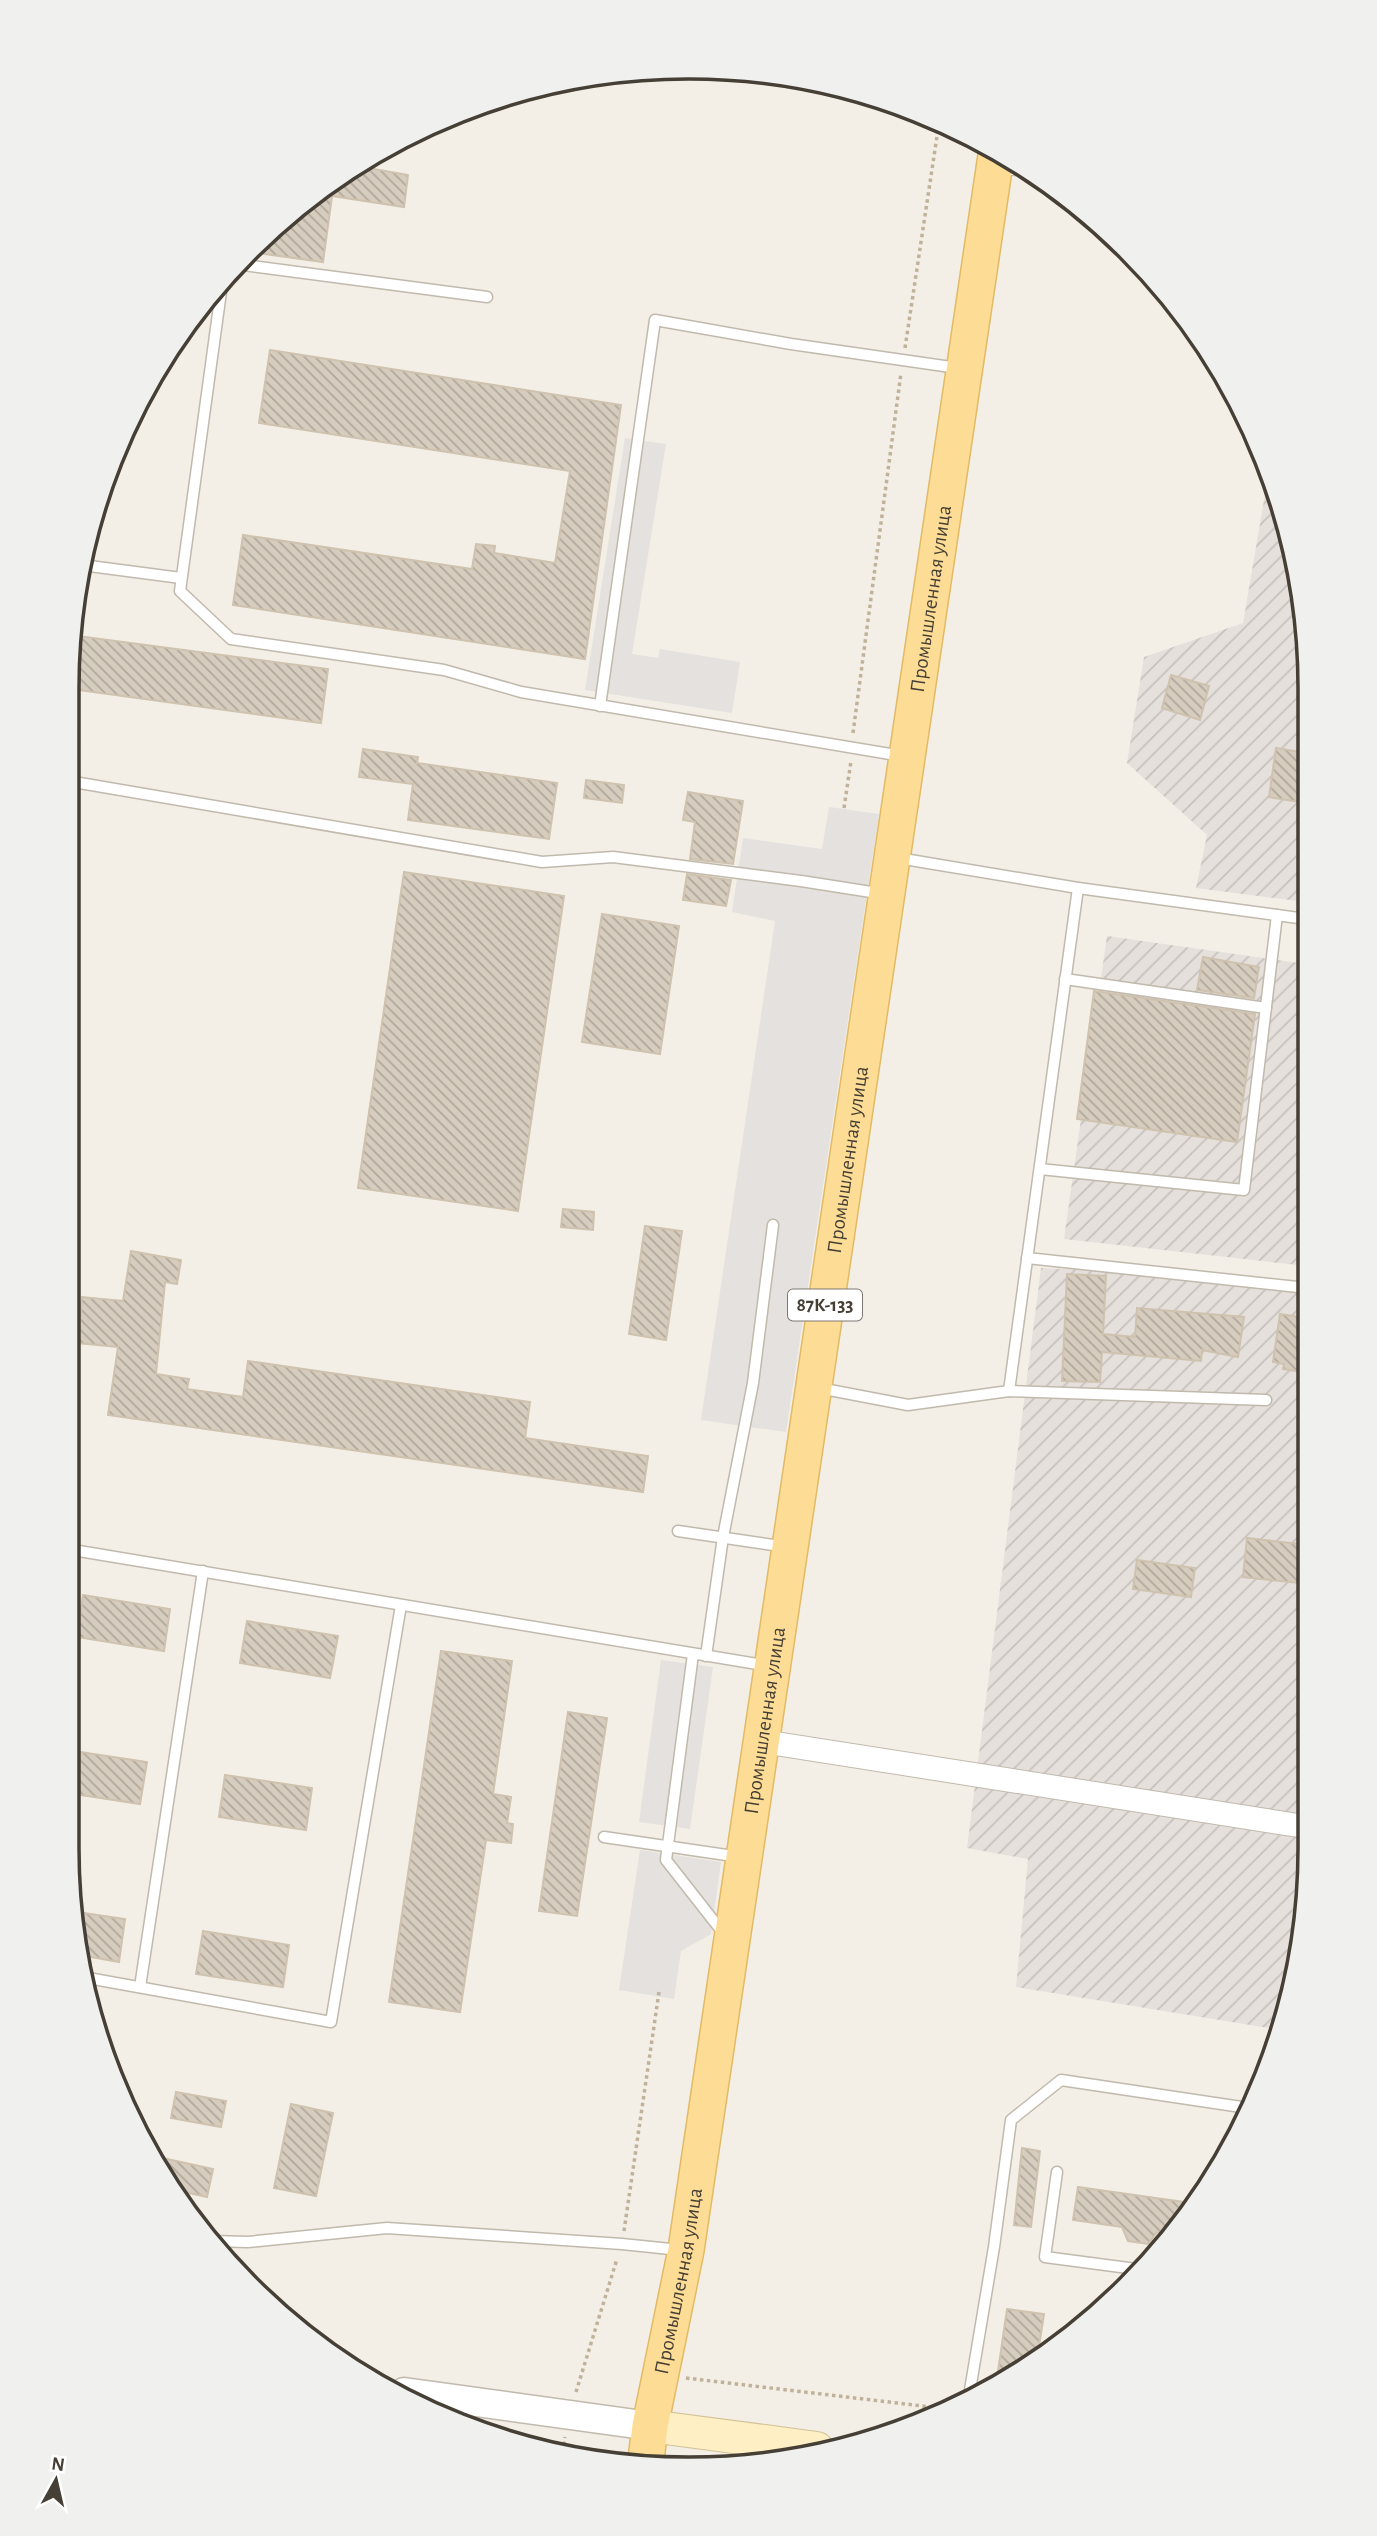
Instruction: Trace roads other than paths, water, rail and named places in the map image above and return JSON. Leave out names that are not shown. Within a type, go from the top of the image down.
[{"type":"main road","name":"Промышленная улица","points":[[646,2456],[650,2426],[686,2250],[965,369],[1002,166]]},
{"type":"main road","points":[[650,2426],[805,2446]]},
{"type":"street","points":[[760,1741],[1294,1825]]},
{"type":"street","points":[[419,2394],[650,2426]]},
{"type":"lane","points":[[249,266],[487,296]]},
{"type":"lane","points":[[220,298],[180,591],[231,639],[443,670],[521,692],[907,757]]},
{"type":"lane","points":[[600,706],[655,320],[791,344],[965,369]]},
{"type":"lane","points":[[91,566],[181,578]]},
{"type":"lane","points":[[79,783],[542,862],[613,858],[801,881],[886,895]]},
{"type":"lane","points":[[892,857],[1078,888],[1298,918]]},
{"type":"lane","points":[[1009,1391],[1078,888]]},
{"type":"lane","points":[[1040,1169],[1244,1190],[1277,915]]},
{"type":"lane","points":[[1065,979],[1266,1008]]},
{"type":"lane","points":[[706,1656],[723,1537],[752,1383],[773,1225]]},
{"type":"lane","points":[[1027,1258],[1298,1288]]},
{"type":"lane","points":[[813,1387],[908,1405],[1009,1391],[1266,1400]]},
{"type":"lane","points":[[678,1531],[789,1547]]},
{"type":"lane","points":[[79,1551],[772,1666]]},
{"type":"lane","points":[[140,1987],[203,1571]]},
{"type":"lane","points":[[93,1979],[331,2022],[401,1605]]},
{"type":"lane","points":[[694,1654],[666,1860],[731,1942]]},
{"type":"lane","points":[[604,1837],[743,1857]]},
{"type":"lane","points":[[970,2388],[1012,2120],[1060,2080],[1240,2107]]},
{"type":"lane","points":[[1057,2172],[1045,2257],[1130,2268]]},
{"type":"lane","points":[[223,2241],[248,2242],[387,2228],[686,2250]]}]
